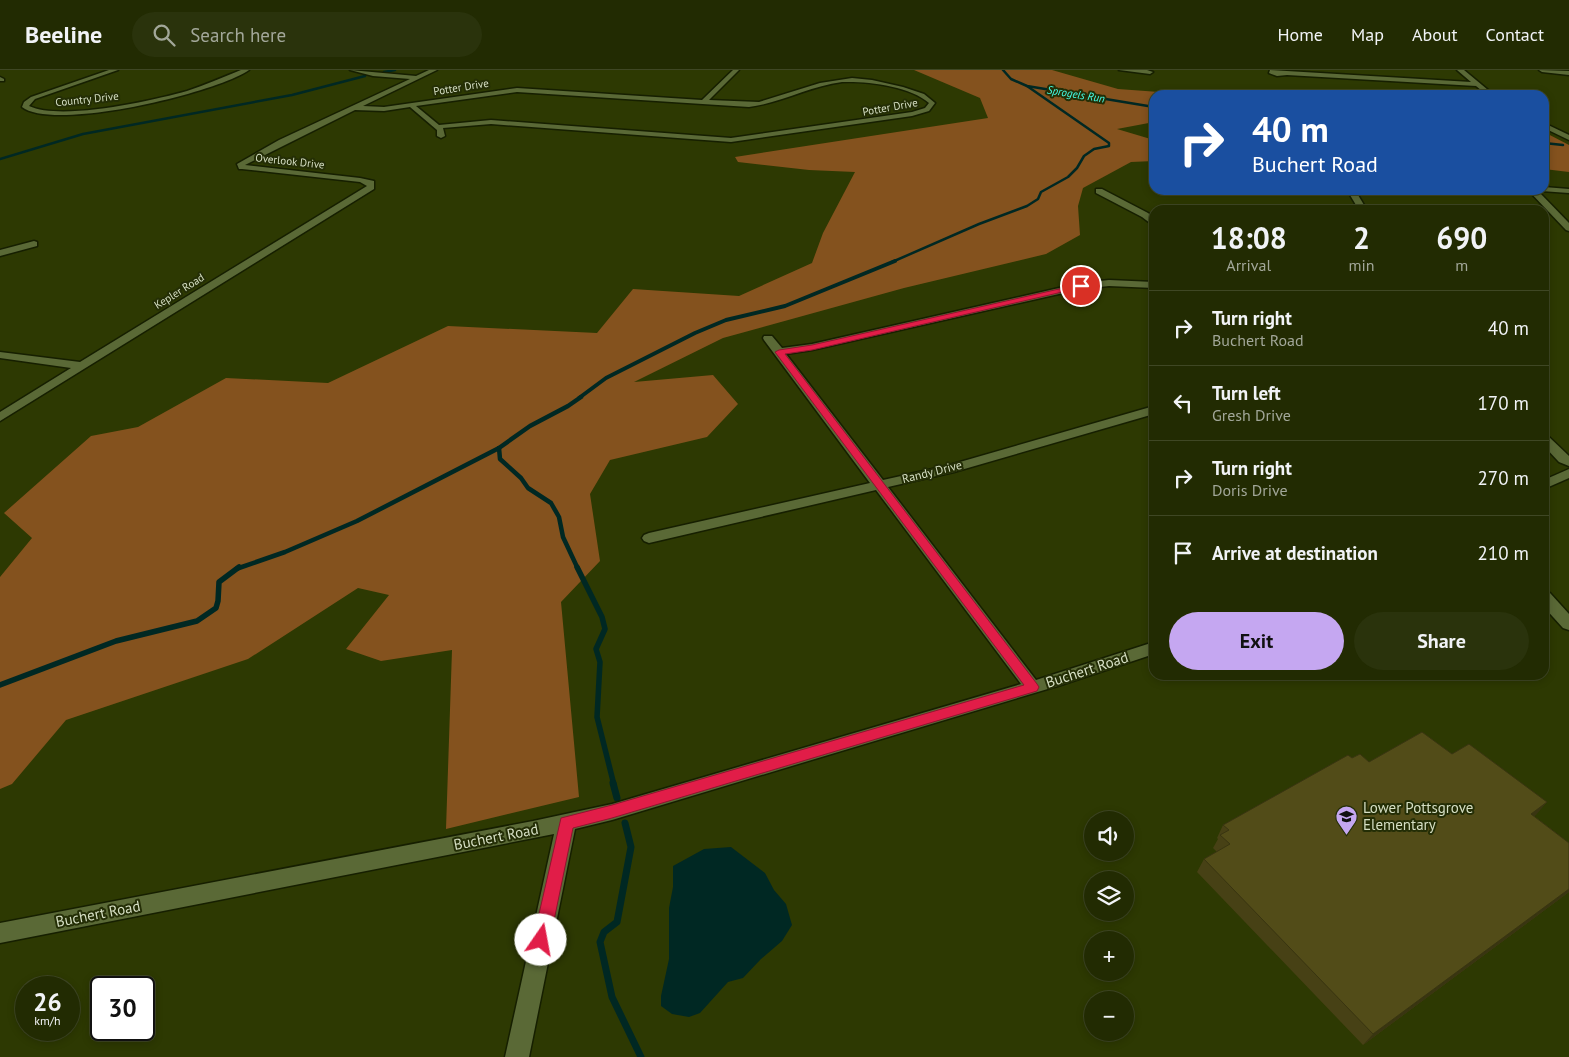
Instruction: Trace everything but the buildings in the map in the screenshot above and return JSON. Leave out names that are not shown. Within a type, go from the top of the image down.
[{"type":"street","name":"Country Drive","points":[[115,70],[33,98],[26,103],[25,107],[31,111],[51,113],[102,109],[190,91],[246,70]]},
{"type":"street","points":[[353,70],[417,78]]},
{"type":"street","points":[[355,108],[434,70]]},
{"type":"street","points":[[703,103],[736,70]]},
{"type":"street","points":[[1122,70],[1150,71],[1153,79]]},
{"type":"street","points":[[1460,70],[1485,90]]},
{"type":"street","points":[[1542,70],[1569,72]]},
{"type":"street","points":[[1287,73],[1477,84]]},
{"type":"street","name":"Potter Drive","points":[[355,108],[380,109],[517,90],[703,103],[760,104],[824,83],[852,80],[886,84],[926,97],[932,104],[925,110],[912,114],[736,140],[486,122],[438,127]]},
{"type":"street","points":[[411,105],[438,127],[441,136]]},
{"type":"street","name":"Overlook Drive","points":[[355,108],[243,161],[241,165],[255,170],[360,180],[371,182],[372,187]]},
{"type":"street","points":[[1549,128],[1569,138]]},
{"type":"street","name":"Kepler Road","points":[[0,417],[372,187]]},
{"type":"street","points":[[1549,189],[1569,191]]},
{"type":"street","points":[[1099,191],[1149,219]]},
{"type":"street","points":[[1537,195],[1547,205]]},
{"type":"street","points":[[1549,207],[1569,228]]},
{"type":"street","points":[[0,253],[34,244]]},
{"type":"street","points":[[779,352],[812,347],[1081,286],[1109,283],[1149,285]]},
{"type":"street","points":[[768,338],[1032,687]]},
{"type":"street","points":[[0,355],[82,366]]},
{"type":"street","name":"Randy Drive","points":[[649,538],[949,469],[1149,411]]},
{"type":"street","points":[[1549,443],[1569,462]]},
{"type":"street","points":[[1549,483],[1569,473]]},
{"type":"street","points":[[1549,602],[1569,624]]},
{"type":"street","name":"Buchert Road","points":[[0,932],[566,823],[612,812],[1112,664],[1149,650]]},
{"type":"street","points":[[517,1057],[566,823]]},
{"type":"shaded area","points":[[914,70],[1052,70],[1118,89],[1149,91],[1149,123],[1117,129],[1149,139],[1149,161],[1131,162],[1083,188],[1078,206],[1080,235],[1046,254],[904,288],[723,338],[634,382],[713,375],[738,404],[707,437],[610,460],[590,494],[600,561],[561,602],[579,797],[446,829],[452,650],[381,661],[346,649],[389,595],[358,588],[248,659],[66,720],[12,784],[0,789],[0,577],[32,538],[4,513],[91,436],[138,427],[226,378],[328,383],[448,326],[597,333],[633,289],[739,296],[812,263],[823,233],[855,172],[809,170],[738,162],[735,157],[988,118],[980,98]]},
{"type":"shaded area","points":[[1549,135],[1569,145],[1569,172],[1549,170]]},
{"type":"water","points":[[731,847],[765,873],[774,890],[786,904],[792,925],[782,941],[743,978],[728,982],[700,1013],[689,1017],[672,1014],[661,1006],[661,996],[669,959],[669,908],[673,887],[673,866],[704,849]]},
{"type":"waterway","points":[[384,72],[395,70]]},
{"type":"waterway","name":"Sprogels Run","points":[[1003,70],[1011,79],[1027,86]]},
{"type":"waterway","points":[[0,159],[83,134],[292,95],[365,76]]},
{"type":"waterway","points":[[892,262],[979,224],[1027,206],[1038,199],[1041,192],[1068,177],[1077,168],[1084,156],[1094,149],[1109,146],[1109,143],[1027,86]]},
{"type":"waterway","name":"Sprogels Run","points":[[1027,86],[1149,106]]},
{"type":"waterway","name":"Sprogels Run","points":[[1549,144],[1563,145]]},
{"type":"waterway","points":[[579,398],[606,378],[695,333],[726,320],[785,306],[895,261]]},
{"type":"waterway","points":[[499,448],[530,426],[581,397]]},
{"type":"waterway","points":[[237,569],[285,552],[357,521],[499,448]]},
{"type":"waterway","points":[[499,448],[500,459],[521,478],[528,488],[551,503],[559,517],[563,537],[578,569]]},
{"type":"waterway","points":[[0,685],[116,641],[197,621],[216,608],[219,582],[237,569]]},
{"type":"waterway","points":[[578,569],[602,617],[605,629],[596,649],[600,662],[597,717],[614,785]]},
{"type":"waterway","points":[[613,783],[617,798]]},
{"type":"waterway","points":[[625,823],[631,847],[617,922],[604,932],[600,942],[612,997],[641,1057]]},
{"type":"place","name":"Lower Pottsgrove Elementary","points":[[1347,836]]},
{"type":"route","points":[[541,940],[566,823],[612,812],[1032,687],[779,352],[812,347],[1081,286]]}]
